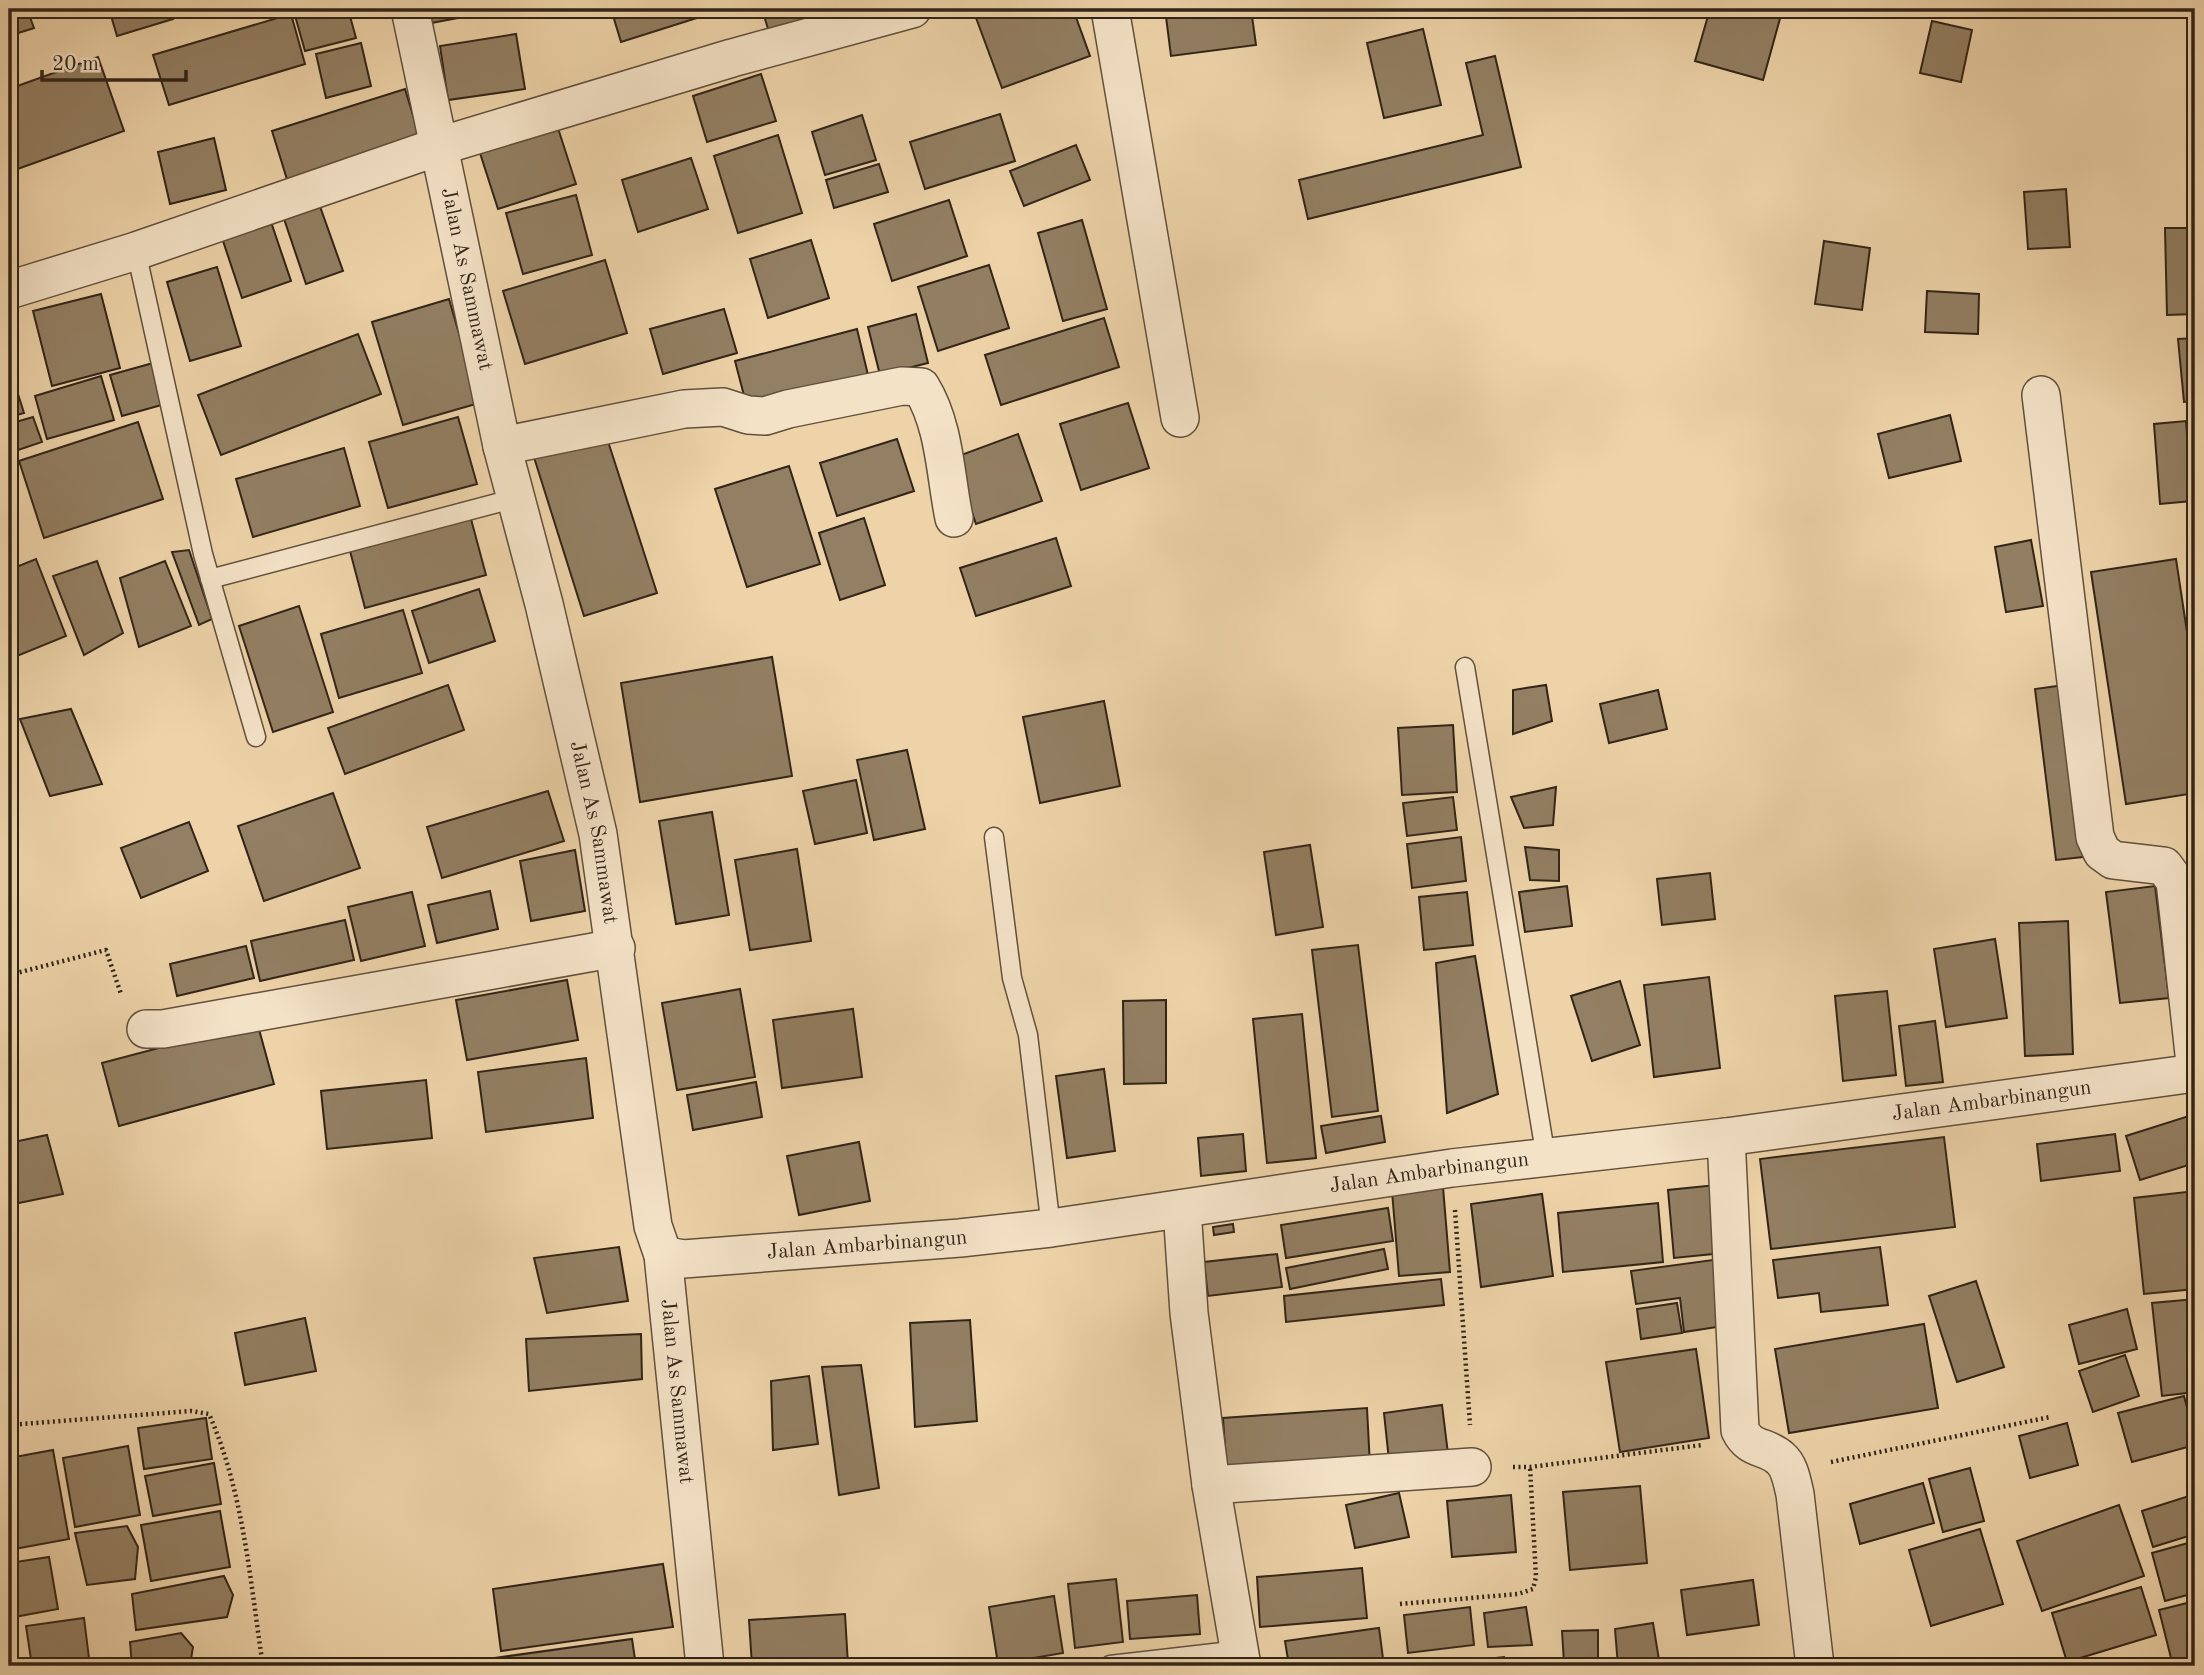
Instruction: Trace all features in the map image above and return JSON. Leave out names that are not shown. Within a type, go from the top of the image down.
[{"type":"street","name":"Jalan As Sammawat","points":[[410,9],[502,446],[578,743],[598,834],[653,1226],[663,1255],[705,1666]]},
{"type":"street","points":[[9,290],[136,251],[440,146],[733,58],[912,9]]},
{"type":"street","points":[[1110,9],[1180,418]]},
{"type":"street","points":[[502,446],[684,409],[723,407],[748,415],[765,416],[902,386],[921,387],[930,403],[942,444],[945,477],[954,518]]},
{"type":"street","points":[[2041,395],[2095,837],[2102,852],[2113,860],[2164,866],[2175,881],[2195,1063]]},
{"type":"street","points":[[146,1029],[163,1029],[616,948]]},
{"type":"street","name":"Jalan Ambarbinangun","points":[[663,1255],[683,1259],[960,1238],[1051,1228],[1452,1168],[1726,1137],[2195,1073]]},
{"type":"street","points":[[1726,1137],[1740,1430],[1744,1440],[1781,1458],[1789,1471],[1795,1494],[1815,1666]]},
{"type":"street","points":[[1182,1209],[1189,1312],[1211,1485],[1241,1658]]},
{"type":"street","points":[[1211,1485],[1472,1467]]},
{"type":"lane","points":[[136,251],[203,554],[256,737]]},
{"type":"lane","points":[[210,579],[516,498]]},
{"type":"lane","points":[[1465,667],[1546,1158]]},
{"type":"lane","points":[[994,837],[1012,978],[1028,1035],[1051,1228]]},
{"type":"lane","points":[[1110,1665],[1241,1658]]},
{"type":"path","points":[[9,975],[106,950],[131,1020],[146,1029]]},
{"type":"path","points":[[1452,1168],[1472,1467],[1530,1468],[1744,1440]]},
{"type":"path","points":[[9,1425],[191,1411],[209,1414],[219,1436],[239,1505],[263,1666]]},
{"type":"path","points":[[1789,1471],[2050,1417]]},
{"type":"path","points":[[1400,1604],[1518,1594],[1533,1589],[1536,1577],[1530,1468]]},
{"type":"building","points":[[9,9],[27,9],[34,28],[9,36]]},
{"type":"building","points":[[109,9],[170,9],[173,19],[117,36]]},
{"type":"building","points":[[307,9],[348,9],[356,38],[305,51],[294,12]]},
{"type":"building","points":[[428,9],[506,9],[431,23]]},
{"type":"building","points":[[611,9],[701,9],[703,16],[621,42]]},
{"type":"building","points":[[762,9],[851,9],[769,32]]},
{"type":"building","points":[[993,9],[1073,9],[1090,56],[1002,88],[975,15]]},
{"type":"building","points":[[1165,9],[1251,9],[1256,45],[1171,56]]},
{"type":"building","points":[[1710,9],[1760,9],[1781,15],[1763,80],[1695,61]]},
{"type":"building","points":[[291,14],[305,64],[169,105],[153,55]]},
{"type":"building","points":[[1932,21],[1972,30],[1961,82],[1920,73]]},
{"type":"building","points":[[1423,29],[1441,105],[1384,118],[1367,43]]},
{"type":"building","points":[[516,34],[525,89],[448,100],[440,46]]},
{"type":"building","points":[[361,43],[371,86],[326,98],[316,54]]},
{"type":"building","points":[[1495,56],[1521,167],[1308,219],[1299,180],[1483,135],[1466,63]]},
{"type":"building","points":[[98,57],[124,131],[9,172],[9,89]]},
{"type":"building","points":[[761,74],[776,121],[707,142],[693,96]]},
{"type":"building","points":[[405,89],[423,148],[290,189],[272,131]]},
{"type":"building","points":[[1000,114],[1015,161],[925,189],[910,142]]},
{"type":"building","points":[[862,115],[876,160],[825,175],[812,132]]},
{"type":"building","points":[[557,125],[576,184],[498,209],[479,150]]},
{"type":"building","points":[[778,135],[802,213],[738,233],[714,156]]},
{"type":"building","points":[[214,138],[226,190],[170,204],[158,152]]},
{"type":"building","points":[[1076,145],[1090,180],[1024,206],[1010,171]]},
{"type":"building","points":[[691,158],[708,209],[638,232],[622,180]]},
{"type":"building","points":[[879,164],[888,192],[834,208],[826,180]]},
{"type":"building","points":[[2066,189],[2070,247],[2028,249],[2024,192]]},
{"type":"building","points":[[576,195],[592,255],[523,274],[506,213]]},
{"type":"building","points":[[317,198],[343,271],[306,284],[281,210]]},
{"type":"building","points":[[949,200],[967,256],[892,281],[874,224]]},
{"type":"building","points":[[269,216],[291,281],[242,298],[220,232]]},
{"type":"building","points":[[1082,220],[1107,309],[1063,321],[1038,233]]},
{"type":"building","points":[[2165,228],[2195,228],[2195,314],[2167,315]]},
{"type":"building","points":[[811,240],[829,298],[768,318],[750,259]]},
{"type":"building","points":[[1824,241],[1870,248],[1862,310],[1815,304]]},
{"type":"building","points":[[605,260],[627,333],[525,364],[503,291]]},
{"type":"building","points":[[989,265],[1009,328],[938,351],[918,287]]},
{"type":"building","points":[[217,267],[241,346],[190,361],[167,282]]},
{"type":"building","points":[[1927,291],[1979,294],[1978,334],[1925,332]]},
{"type":"building","points":[[101,294],[120,368],[52,386],[33,311]]},
{"type":"building","points":[[449,299],[479,403],[403,425],[372,322]]},
{"type":"building","points":[[724,309],[737,353],[663,374],[650,329]]},
{"type":"building","points":[[916,314],[928,363],[880,375],[868,327]]},
{"type":"building","points":[[1104,318],[1119,367],[1001,405],[985,355]]},
{"type":"building","points":[[857,329],[868,375],[747,407],[735,361]]},
{"type":"building","points":[[358,334],[381,394],[221,455],[198,395]]},
{"type":"building","points":[[2195,338],[2195,401],[2184,402],[2178,339]]},
{"type":"building","points":[[153,363],[165,404],[122,416],[110,375]]},
{"type":"building","points":[[11,372],[24,413],[9,417],[9,373]]},
{"type":"building","points":[[101,376],[114,420],[47,439],[35,396]]},
{"type":"building","points":[[1128,403],[1149,468],[1081,490],[1060,424]]},
{"type":"building","points":[[1950,415],[1961,461],[1889,478],[1878,434]]},
{"type":"building","points":[[33,417],[42,442],[9,453],[9,424]]},
{"type":"building","points":[[458,417],[477,484],[388,508],[369,442]]},
{"type":"building","points":[[2186,421],[2192,501],[2160,504],[2154,424]]},
{"type":"building","points":[[138,422],[163,499],[44,538],[19,461]]},
{"type":"building","points":[[604,429],[657,593],[584,616],[532,451]]},
{"type":"building","points":[[1018,434],[1042,501],[976,524],[953,458]]},
{"type":"building","points":[[897,439],[914,491],[837,516],[820,463]]},
{"type":"building","points":[[344,448],[360,506],[253,537],[236,479]]},
{"type":"building","points":[[789,466],[820,564],[747,587],[715,489]]},
{"type":"building","points":[[864,518],[885,585],[840,600],[819,533]]},
{"type":"building","points":[[471,519],[486,575],[365,608],[350,551]]},
{"type":"building","points":[[1056,538],[1071,586],[976,616],[960,568]]},
{"type":"building","points":[[2031,540],[2043,606],[2006,612],[1995,547]]},
{"type":"building","points":[[189,550],[212,619],[199,625],[172,552]]},
{"type":"building","points":[[36,559],[66,636],[17,656],[9,639],[9,570]]},
{"type":"building","points":[[2176,559],[2195,685],[2195,793],[2126,804],[2091,572]]},
{"type":"building","points":[[97,561],[123,633],[84,655],[53,576]]},
{"type":"building","points":[[165,561],[191,626],[139,647],[120,578]]},
{"type":"building","points":[[479,589],[495,641],[429,663],[412,611]]},
{"type":"building","points":[[299,606],[333,712],[273,732],[239,626]]},
{"type":"building","points":[[403,610],[422,673],[339,698],[321,634]]},
{"type":"building","points":[[772,657],[792,776],[640,802],[621,683]]},
{"type":"building","points":[[2072,684],[2092,856],[2056,860],[2035,689]]},
{"type":"building","points":[[448,685],[464,730],[345,774],[328,728]]},
{"type":"building","points":[[1546,685],[1552,721],[1513,734],[1513,690]]},
{"type":"building","points":[[1658,690],[1667,729],[1609,743],[1600,704]]},
{"type":"building","points":[[1104,701],[1120,786],[1040,803],[1023,717]]},
{"type":"building","points":[[71,709],[102,784],[50,796],[20,719]]},
{"type":"building","points":[[1453,725],[1457,792],[1402,795],[1398,728]]},
{"type":"building","points":[[907,750],[925,829],[874,840],[857,760]]},
{"type":"building","points":[[856,780],[867,833],[815,844],[803,791]]},
{"type":"building","points":[[1556,787],[1553,825],[1524,828],[1511,797]]},
{"type":"building","points":[[548,791],[564,841],[442,878],[427,827]]},
{"type":"building","points":[[333,793],[360,868],[264,901],[238,826]]},
{"type":"building","points":[[1453,797],[1457,830],[1407,836],[1403,803]]},
{"type":"building","points":[[712,812],[729,915],[676,924],[659,821]]},
{"type":"building","points":[[189,822],[208,871],[141,898],[121,848]]},
{"type":"building","points":[[1461,837],[1466,881],[1412,888],[1407,844]]},
{"type":"building","points":[[1310,845],[1323,927],[1276,935],[1264,852]]},
{"type":"building","points":[[1525,847],[1559,850],[1559,881],[1530,880]]},
{"type":"building","points":[[797,849],[811,941],[750,950],[735,860]]},
{"type":"building","points":[[575,850],[585,911],[531,921],[520,861]]},
{"type":"building","points":[[1710,873],[1715,919],[1662,925],[1657,879]]},
{"type":"building","points":[[1567,886],[1572,926],[1525,932],[1519,892]]},
{"type":"building","points":[[2155,886],[2169,998],[2120,1003],[2106,892]]},
{"type":"building","points":[[490,891],[498,929],[437,943],[428,905]]},
{"type":"building","points":[[412,892],[425,946],[361,961],[348,907]]},
{"type":"building","points":[[1467,892],[1473,945],[1424,950],[1419,897]]},
{"type":"building","points":[[345,920],[354,960],[260,981],[251,941]]},
{"type":"building","points":[[2068,921],[2073,1054],[2025,1056],[2019,923]]},
{"type":"building","points":[[1995,939],[2007,1018],[1946,1027],[1934,949]]},
{"type":"building","points":[[1358,945],[1378,1111],[1332,1117],[1312,950]]},
{"type":"building","points":[[246,946],[254,978],[177,996],[170,964]]},
{"type":"building","points":[[1475,956],[1498,1094],[1447,1113],[1436,963]]},
{"type":"building","points":[[1709,977],[1720,1068],[1654,1077],[1644,985]]},
{"type":"building","points":[[567,980],[578,1040],[467,1060],[456,1000]]},
{"type":"building","points":[[1620,981],[1640,1045],[1592,1061],[1571,996]]},
{"type":"building","points":[[740,989],[755,1077],[677,1090],[662,1003]]},
{"type":"building","points":[[1887,991],[1896,1075],[1843,1081],[1835,996]]},
{"type":"building","points":[[1166,1000],[1166,1083],[1124,1084],[1123,1001]]},
{"type":"building","points":[[853,1009],[862,1077],[782,1088],[773,1020]]},
{"type":"building","points":[[1302,1014],[1316,1158],[1267,1163],[1253,1019]]},
{"type":"building","points":[[1935,1021],[1943,1082],[1906,1086],[1899,1026]]},
{"type":"building","points":[[257,1022],[274,1084],[119,1126],[102,1063]]},
{"type":"building","points":[[586,1058],[593,1118],[486,1132],[478,1072]]},
{"type":"building","points":[[1104,1069],[1115,1151],[1067,1158],[1056,1076]]},
{"type":"building","points":[[426,1080],[432,1138],[327,1149],[321,1091]]},
{"type":"building","points":[[756,1082],[762,1117],[693,1130],[687,1095]]},
{"type":"building","points":[[2195,1114],[2195,1163],[2140,1180],[2126,1136]]},
{"type":"building","points":[[1381,1116],[1385,1142],[1326,1153],[1321,1126]]},
{"type":"building","points":[[1243,1134],[1246,1171],[1201,1176],[1198,1138]]},
{"type":"building","points":[[2115,1134],[2120,1171],[2041,1181],[2037,1144]]},
{"type":"building","points":[[47,1135],[63,1194],[9,1205],[9,1143]]},
{"type":"building","points":[[1944,1137],[1955,1227],[1771,1249],[1760,1159]]},
{"type":"building","points":[[859,1142],[870,1201],[799,1215],[787,1156]]},
{"type":"building","points":[[1716,1185],[1723,1253],[1674,1258],[1668,1190]]},
{"type":"building","points":[[1443,1187],[1450,1272],[1399,1276],[1392,1191]]},
{"type":"building","points":[[2195,1191],[2195,1289],[2144,1294],[2134,1198]]},
{"type":"building","points":[[1542,1194],[1553,1276],[1481,1287],[1471,1204]]},
{"type":"building","points":[[1658,1203],[1663,1262],[1563,1272],[1558,1213]]},
{"type":"building","points":[[1388,1208],[1393,1241],[1286,1258],[1281,1225]]},
{"type":"building","points":[[1233,1224],[1234,1232],[1214,1235],[1213,1227]]},
{"type":"building","points":[[619,1247],[628,1301],[547,1313],[534,1258]]},
{"type":"building","points":[[1880,1247],[1888,1305],[1821,1312],[1819,1293],[1778,1298],[1773,1260]]},
{"type":"building","points":[[1384,1249],[1388,1269],[1290,1289],[1286,1268]]},
{"type":"building","points":[[1277,1254],[1282,1287],[1208,1296],[1204,1262]]},
{"type":"building","points":[[1720,1259],[1730,1325],[1684,1332],[1680,1298],[1636,1304],[1631,1271]]},
{"type":"building","points":[[1441,1279],[1444,1305],[1286,1322],[1284,1296]]},
{"type":"building","points":[[1976,1281],[2004,1367],[1957,1382],[1929,1296]]},
{"type":"building","points":[[2195,1299],[2195,1392],[2162,1396],[2152,1303]]},
{"type":"building","points":[[1677,1303],[1682,1333],[1641,1339],[1637,1309]]},
{"type":"building","points":[[2127,1309],[2137,1349],[2079,1364],[2069,1325]]},
{"type":"building","points":[[305,1318],[316,1371],[245,1385],[235,1333]]},
{"type":"building","points":[[970,1320],[977,1421],[915,1427],[910,1323]]},
{"type":"building","points":[[1924,1324],[1938,1408],[1789,1433],[1775,1349]]},
{"type":"building","points":[[641,1334],[642,1379],[529,1391],[526,1339]]},
{"type":"building","points":[[1696,1349],[1709,1438],[1620,1452],[1606,1362]]},
{"type":"building","points":[[2125,1355],[2139,1396],[2093,1412],[2079,1371]]},
{"type":"building","points":[[861,1365],[879,1488],[839,1495],[822,1367]]},
{"type":"building","points":[[809,1376],[818,1444],[773,1450],[771,1381]]},
{"type":"building","points":[[2184,1396],[2195,1445],[2132,1462],[2118,1413]]},
{"type":"building","points":[[1442,1405],[1449,1462],[1390,1470],[1384,1413]]},
{"type":"building","points":[[1367,1408],[1370,1466],[1227,1476],[1223,1418]]},
{"type":"building","points":[[206,1418],[212,1459],[144,1469],[138,1428]]},
{"type":"building","points":[[2067,1423],[2078,1465],[2030,1478],[2019,1436]]},
{"type":"building","points":[[128,1446],[140,1515],[75,1527],[63,1458]]},
{"type":"building","points":[[53,1450],[69,1539],[9,1550],[9,1458]]},
{"type":"building","points":[[214,1463],[221,1504],[153,1516],[145,1476]]},
{"type":"building","points":[[1970,1468],[1984,1521],[1943,1532],[1929,1479]]},
{"type":"building","points":[[1923,1483],[1934,1523],[1860,1544],[1850,1504]]},
{"type":"building","points":[[1640,1486],[1647,1563],[1570,1570],[1563,1492]]},
{"type":"building","points":[[1399,1493],[1409,1537],[1355,1548],[1346,1505]]},
{"type":"building","points":[[2195,1494],[2195,1534],[2153,1547],[2142,1511]]},
{"type":"building","points":[[1511,1495],[1516,1552],[1452,1557],[1447,1501]]},
{"type":"building","points":[[2119,1505],[2144,1576],[2042,1611],[2017,1541]]},
{"type":"building","points":[[220,1511],[230,1567],[151,1581],[141,1525]]},
{"type":"building","points":[[127,1526],[138,1547],[135,1579],[87,1585],[75,1533]]},
{"type":"building","points":[[1980,1529],[2003,1604],[1931,1626],[1909,1550]]},
{"type":"building","points":[[2195,1541],[2195,1593],[2165,1601],[2152,1553]]},
{"type":"building","points":[[49,1557],[58,1609],[9,1618],[9,1563]]},
{"type":"building","points":[[663,1564],[673,1627],[501,1651],[493,1589]]},
{"type":"building","points":[[1362,1568],[1367,1618],[1260,1627],[1257,1577]]},
{"type":"building","points":[[224,1576],[233,1595],[227,1617],[136,1630],[132,1594]]},
{"type":"building","points":[[1116,1579],[1123,1642],[1075,1648],[1068,1584]]},
{"type":"building","points":[[1753,1580],[1759,1625],[1687,1635],[1681,1590]]},
{"type":"building","points":[[2141,1587],[2156,1635],[2067,1662],[2052,1613]]},
{"type":"building","points":[[1197,1595],[1200,1634],[1130,1639],[1127,1601]]},
{"type":"building","points":[[1054,1596],[1063,1653],[998,1664],[989,1607]]},
{"type":"building","points":[[2195,1601],[2195,1666],[2173,1666],[2159,1610]]},
{"type":"building","points":[[1470,1607],[1474,1645],[1408,1653],[1404,1615]]},
{"type":"building","points":[[1526,1607],[1532,1645],[1488,1647],[1484,1613]]},
{"type":"building","points":[[845,1614],[848,1665],[752,1666],[749,1620]]},
{"type":"building","points":[[84,1618],[90,1666],[32,1666],[26,1626]]},
{"type":"building","points":[[1653,1623],[1659,1660],[1618,1666],[1615,1629]]},
{"type":"building","points":[[1379,1628],[1384,1666],[1289,1666],[1285,1641]]},
{"type":"building","points":[[1598,1630],[1598,1661],[1564,1663],[1562,1631]]},
{"type":"building","points":[[181,1633],[193,1647],[190,1665],[132,1666],[130,1642]]},
{"type":"building","points":[[632,1639],[636,1666],[481,1666],[480,1660]]},
{"type":"building","points":[[1504,1657],[1505,1666],[1458,1666],[1458,1662]]},
{"type":"building","points":[[1792,1659],[1794,1666],[1757,1666]]}]
